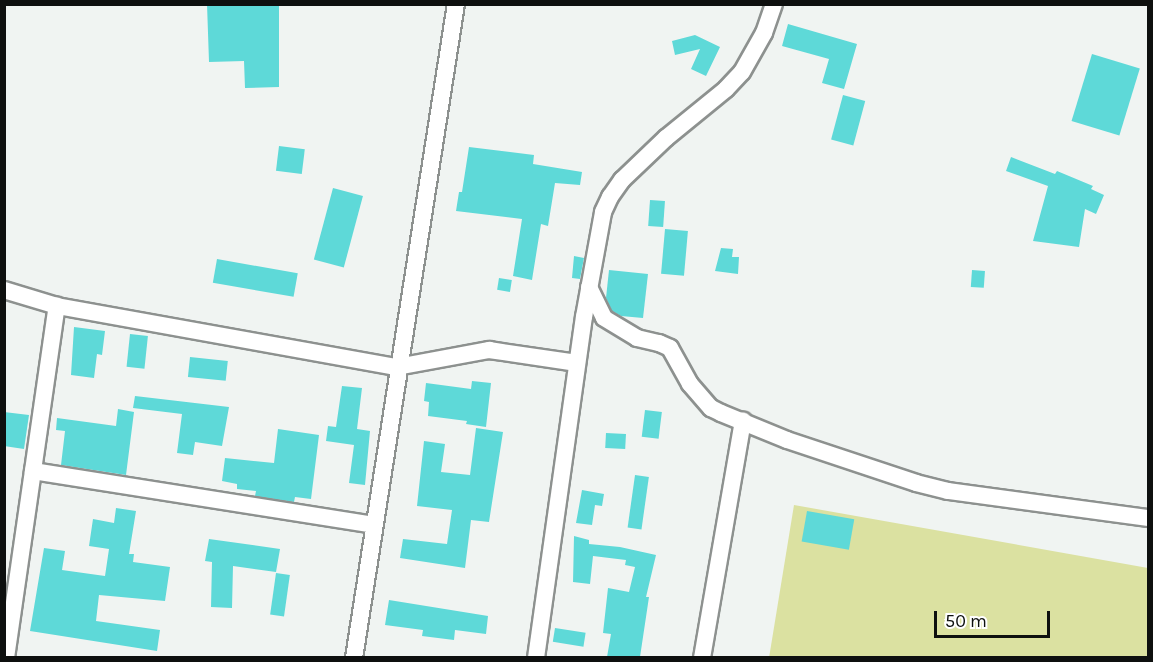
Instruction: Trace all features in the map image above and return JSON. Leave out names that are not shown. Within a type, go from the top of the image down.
[{"type":"street","points":[[354,657],[397,367],[456,4]]},
{"type":"street","points":[[536,657],[589,287],[599,228],[610,197],[622,180],[666,138],[735,80],[752,56],[774,4]]},
{"type":"street","points":[[589,287],[604,318],[637,338],[670,348],[684,375],[711,408],[787,440],[916,483],[948,491],[1149,518]]},
{"type":"street","points":[[4,290],[57,306],[397,367],[489,350],[577,363]]},
{"type":"street","points":[[6,657],[9,610],[33,471],[57,306]]},
{"type":"street","points":[[702,657],[743,421]]},
{"type":"street","points":[[33,471],[374,525]]},
{"type":"green space","points":[[794,505],[1148,568],[1148,657],[769,658]]},
{"type":"building","points":[[207,4],[279,4],[279,87],[245,88],[244,61],[209,62]]},
{"type":"building","points":[[788,24],[857,44],[844,89],[822,83],[829,59],[782,46]]},
{"type":"building","points":[[695,35],[720,47],[706,76],[691,69],[700,49],[675,55],[672,41]]},
{"type":"building","points":[[1092,54],[1140,69],[1119,136],[1072,121]]},
{"type":"building","points":[[843,95],[865,101],[853,145],[831,139]]},
{"type":"building","points":[[279,146],[305,149],[302,174],[276,171]]},
{"type":"building","points":[[469,147],[534,155],[533,164],[582,172],[580,185],[555,183],[548,226],[541,224],[532,280],[513,276],[522,219],[456,211],[459,192],[462,192]]},
{"type":"building","points":[[1011,157],[1055,174],[1057,171],[1093,186],[1091,189],[1104,195],[1096,214],[1085,209],[1079,247],[1033,241],[1048,186],[1006,171]]},
{"type":"building","points":[[333,188],[363,196],[344,268],[314,259]]},
{"type":"building","points":[[650,200],[665,201],[663,227],[648,226]]},
{"type":"building","points":[[665,229],[688,231],[684,276],[661,274]]},
{"type":"building","points":[[721,248],[733,249],[732,257],[739,257],[738,274],[715,271]]},
{"type":"building","points":[[574,256],[584,258],[580,279],[572,278]]},
{"type":"building","points":[[217,259],[298,273],[294,297],[213,283]]},
{"type":"building","points":[[609,270],[648,274],[643,318],[621,316],[612,311],[606,298]]},
{"type":"building","points":[[972,270],[985,271],[984,288],[971,287]]},
{"type":"building","points":[[499,278],[512,280],[510,292],[497,290]]},
{"type":"building","points":[[74,327],[105,331],[102,355],[97,354],[94,378],[71,375]]},
{"type":"building","points":[[130,334],[148,336],[144,369],[127,367]]},
{"type":"building","points":[[190,357],[228,361],[226,381],[188,377]]},
{"type":"building","points":[[472,381],[491,383],[486,427],[466,424],[467,421],[428,416],[429,402],[424,401],[426,383],[471,389]]},
{"type":"building","points":[[342,386],[362,388],[357,429],[370,431],[365,485],[349,483],[354,445],[326,441],[328,426],[336,427]]},
{"type":"building","points":[[135,396],[229,407],[222,446],[195,442],[193,455],[177,453],[182,414],[133,408]]},
{"type":"building","points":[[118,409],[134,412],[126,475],[61,465],[65,431],[56,430],[57,418],[116,426]]},
{"type":"building","points":[[645,410],[662,412],[659,439],[642,437]]},
{"type":"building","points":[[4,412],[29,415],[24,449],[4,446]]},
{"type":"building","points":[[476,428],[503,432],[489,522],[471,520],[465,568],[400,558],[403,539],[447,544],[452,510],[417,506],[424,441],[445,444],[441,472],[470,475]]},
{"type":"building","points":[[278,429],[319,435],[311,499],[295,497],[294,502],[255,496],[256,491],[237,489],[237,484],[222,481],[225,458],[274,463]]},
{"type":"building","points":[[606,433],[626,434],[625,449],[605,448]]},
{"type":"building","points":[[635,475],[649,477],[641,529],[628,527]]},
{"type":"building","points":[[582,490],[604,494],[602,506],[595,505],[592,525],[576,523]]},
{"type":"building","points":[[116,508],[136,511],[129,554],[134,554],[133,562],[170,567],[165,601],[99,595],[96,621],[160,630],[157,651],[30,631],[44,548],[65,551],[62,570],[105,576],[109,549],[89,546],[93,519],[114,523]]},
{"type":"building","points":[[807,511],[854,519],[849,550],[802,542]]},
{"type":"building","points":[[574,536],[589,540],[589,544],[620,547],[656,555],[646,597],[649,597],[640,657],[607,657],[611,634],[603,633],[608,588],[629,592],[635,567],[625,565],[626,560],[593,556],[590,584],[573,582]]},
{"type":"building","points":[[209,539],[280,549],[276,572],[233,566],[232,608],[211,607],[212,562],[205,561]]},
{"type":"building","points":[[276,573],[290,575],[284,617],[270,615]]},
{"type":"building","points":[[389,600],[488,616],[486,634],[455,630],[454,640],[422,636],[423,630],[385,625]]},
{"type":"building","points":[[555,628],[586,633],[583,647],[553,642]]}]
